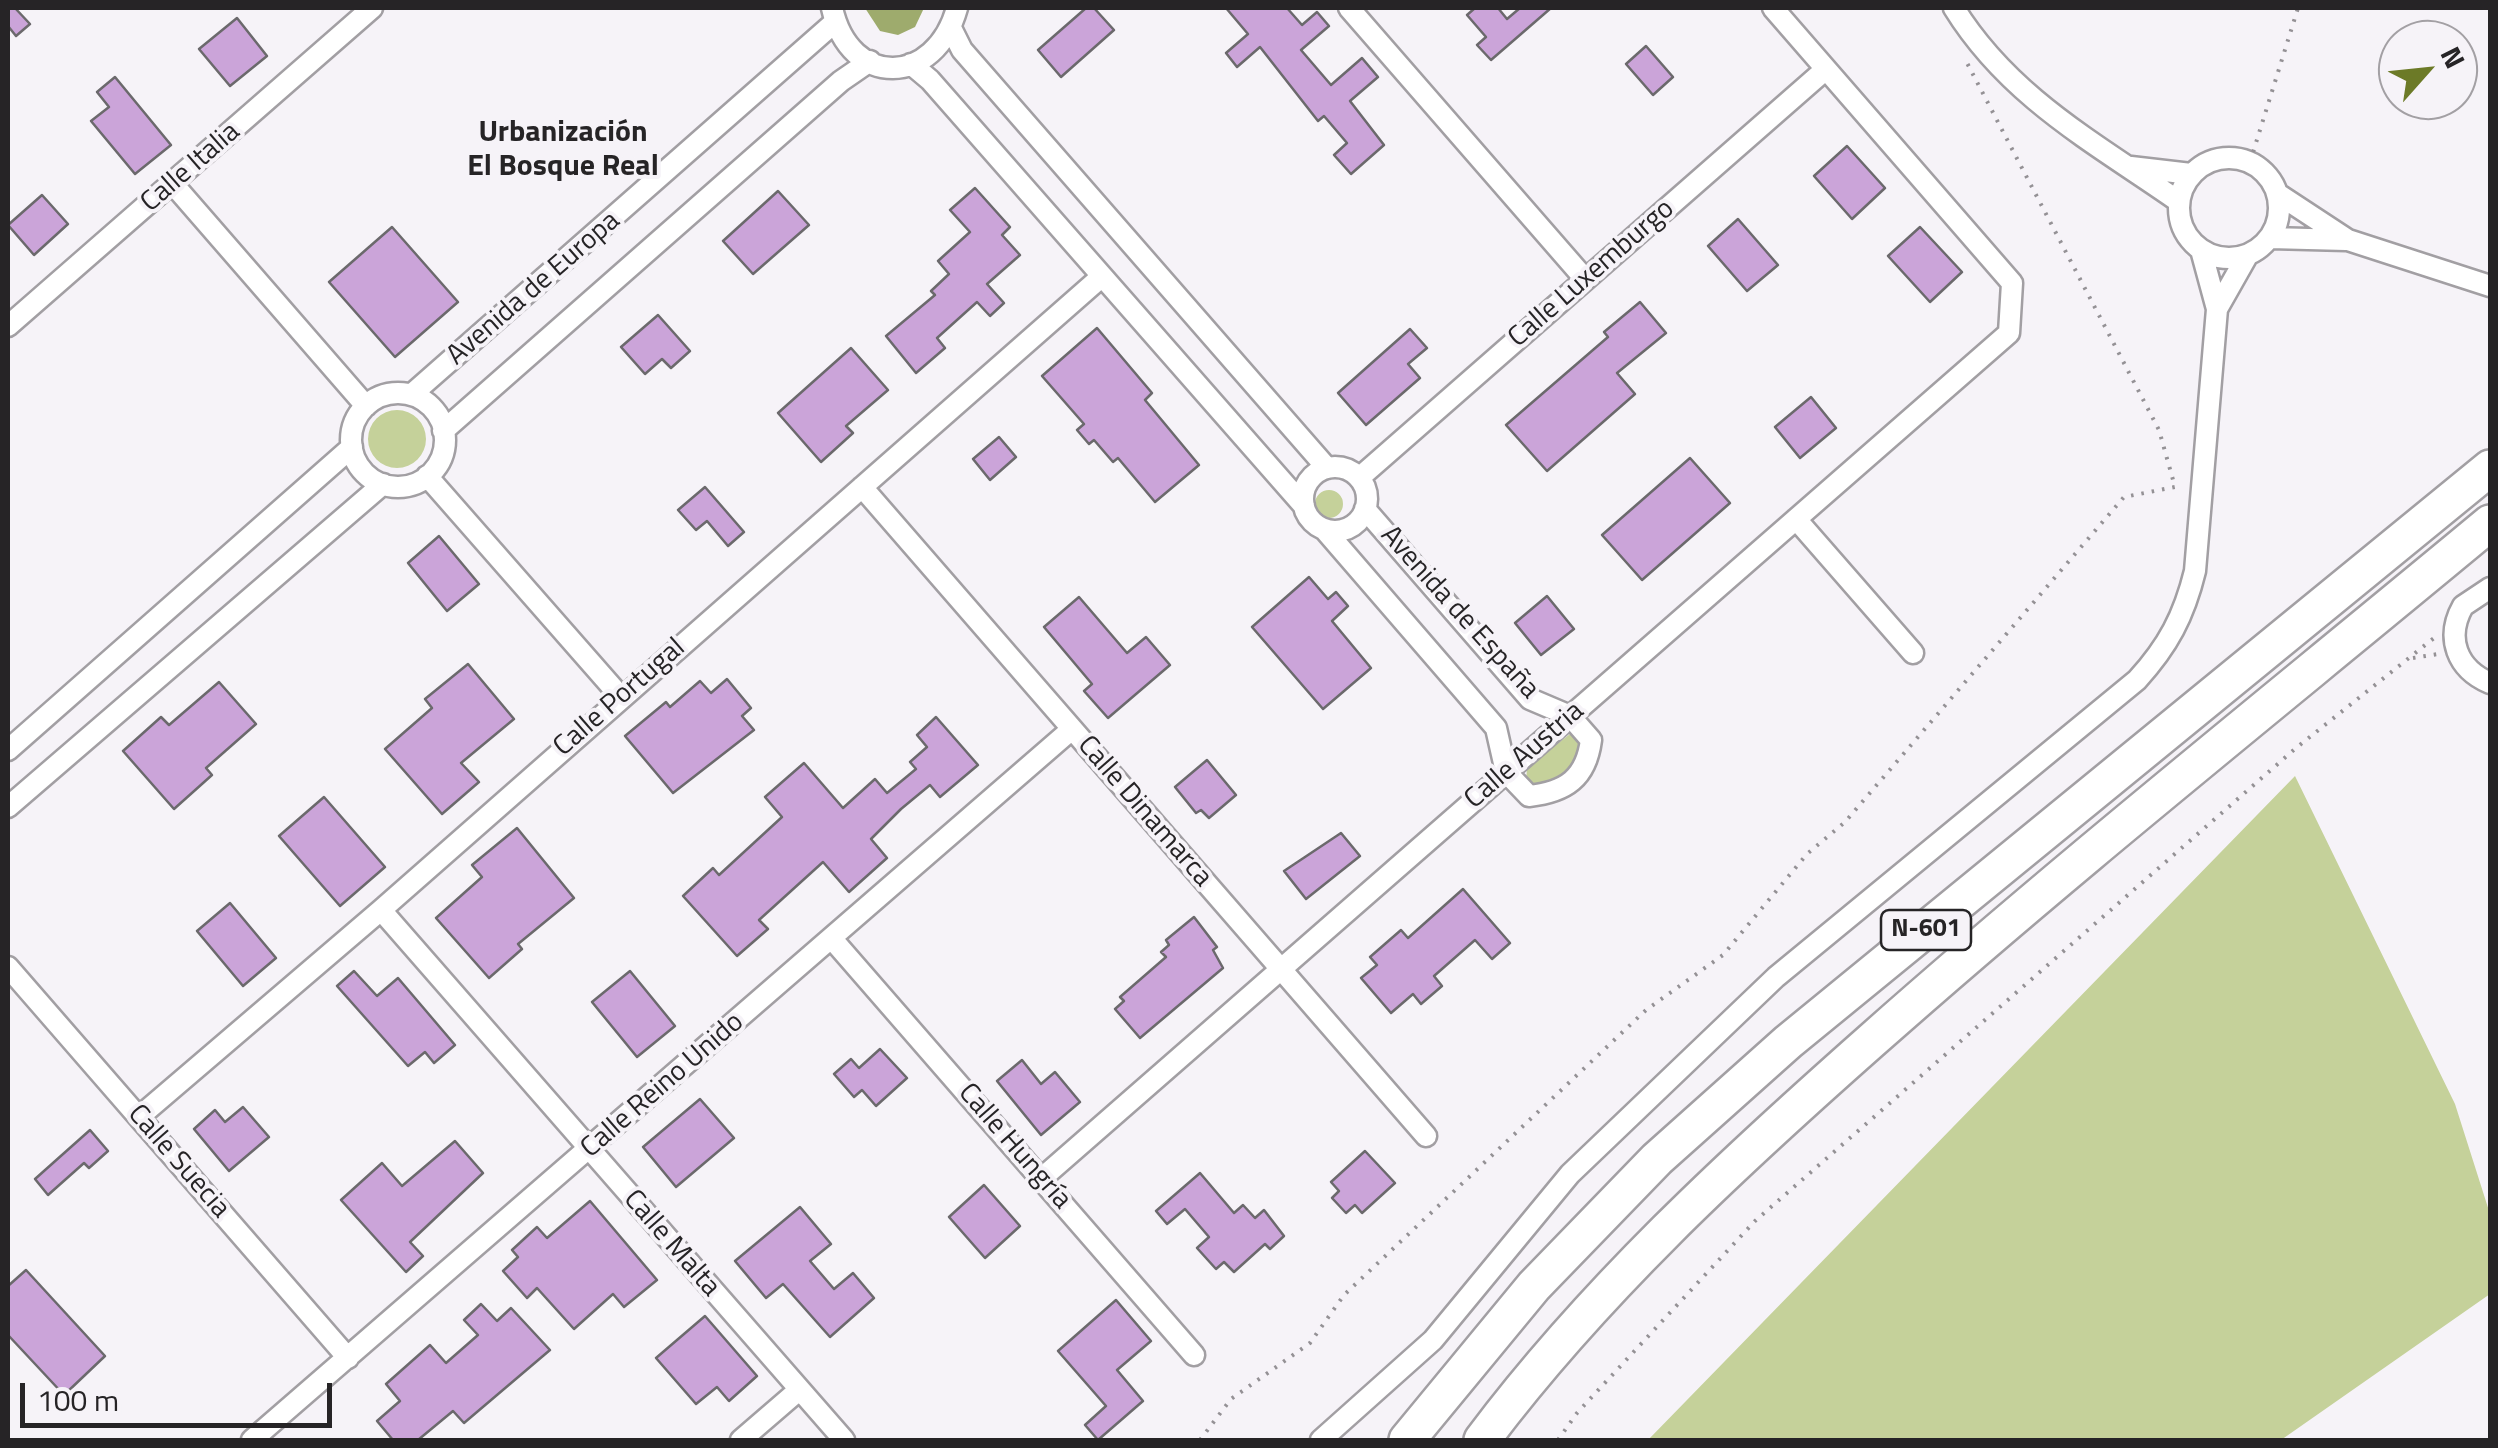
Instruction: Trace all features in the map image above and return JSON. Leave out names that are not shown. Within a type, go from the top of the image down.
[{"type":"highway","name":"N-601","points":[[1407,1440],[1534,1286],[1657,1159],[1788,1042],[2490,468]]},
{"type":"highway","name":"N-601","points":[[1482,1440],[1616,1284],[1757,1142],[2038,893],[2490,523]]},
{"type":"street","name":"Calle Italia","points":[[8,326],[372,8]]},
{"type":"street","points":[[1348,8],[1585,279]]},
{"type":"street","points":[[1773,8],[1826,70]]},
{"type":"street","points":[[1954,8],[2012,83],[2065,127],[2178,202],[2188,238],[2201,250],[2218,258],[2247,256]]},
{"type":"street","points":[[834,15],[848,46],[860,58],[891,68],[923,62],[947,40],[954,18]]},
{"type":"street","name":"Avenida de Europa","points":[[410,396],[834,15]]},
{"type":"street","points":[[954,18],[962,50],[1327,468]]},
{"type":"street","name":"Avenida de Europa","points":[[443,431],[841,81],[870,62]]},
{"type":"street","points":[[910,64],[930,80],[1304,506]]},
{"type":"street","name":"Calle Luxemburgo","points":[[1359,478],[1826,70]]},
{"type":"street","name":"Calle Austria","points":[[1042,1178],[2009,334],[2012,282],[1826,70]]},
{"type":"street","points":[[2178,202],[2192,174],[2216,159],[2250,162],[2267,174],[2278,194],[2280,212],[2270,238],[2247,256],[2216,310]]},
{"type":"street","points":[[2129,167],[2192,174]]},
{"type":"street","points":[[172,184],[366,406]]},
{"type":"street","points":[[2278,194],[2348,240],[2490,286]]},
{"type":"street","points":[[2270,238],[2348,240]]},
{"type":"street","points":[[1321,1440],[1433,1340],[1570,1174],[1776,978],[2137,680],[2167,647],[2186,610],[2195,571],[2216,310],[2201,250]]},
{"type":"street","name":"Calle Portugal","points":[[139,1117],[381,910],[1100,278]]},
{"type":"street","points":[[400,392],[410,396],[432,409],[446,442],[438,466],[427,476],[419,483],[395,488],[371,480],[355,462],[350,438],[357,414],[376,397],[400,392]]},
{"type":"street","points":[[8,750],[352,447]]},
{"type":"street","points":[[1336,466],[1359,478],[1364,484],[1365,509],[1350,528],[1324,529],[1305,514],[1307,481],[1336,466]]},
{"type":"street","points":[[427,476],[620,696]]},
{"type":"street","points":[[8,807],[383,484]]},
{"type":"street","name":"Calle Dinamarca","points":[[862,487],[1426,1136]]},
{"type":"street","name":"Avenida de España","points":[[1324,529],[1496,728],[1506,772],[1529,796],[1555,793],[1575,780],[1588,762],[1591,740],[1570,716],[1530,699],[1365,509]]},
{"type":"street","points":[[1796,519],[1914,653]]},
{"type":"street","points":[[2490,588],[2473,596],[2456,618],[2456,652],[2464,666],[2490,682]]},
{"type":"street","name":"Calle Reino Unido","points":[[252,1440],[1072,729]]},
{"type":"street","name":"Calle Malta","points":[[381,910],[844,1440]]},
{"type":"street","name":"Calle Hungría","points":[[833,940],[1194,1355]]},
{"type":"street","name":"Calle Suecia","points":[[8,966],[348,1358]]},
{"type":"street","points":[[742,1440],[799,1390]]},
{"type":"path","points":[[2250,162],[2298,8]]},
{"type":"path","points":[[1200,1440],[1231,1400],[1310,1343],[1344,1295],[1646,1010],[1723,954],[1807,854],[1845,822],[2124,497],[2175,487],[2159,430],[1965,58]]},
{"type":"path","points":[[1558,1440],[1577,1413],[1756,1222],[2296,748],[2413,658],[2456,652]]},
{"type":"shaded area","points":[[865,8],[924,8],[915,27],[898,35],[880,31]]},
{"type":"shaded area","points":[[397,410],[418,418],[426,439],[418,460],[397,468],[376,460],[368,439],[376,418]]},
{"type":"shaded area","points":[[1329,490],[1339,494],[1343,504],[1339,514],[1329,518],[1319,514],[1315,504],[1319,494]]},
{"type":"shaded area","points":[[1570,734],[1580,740],[1575,768],[1541,788],[1526,783],[1527,767]]},
{"type":"shaded area","points":[[2295,776],[2455,1104],[2490,1214],[2490,1294],[2281,1440],[1648,1440]]},
{"type":"building","points":[[8,8],[15,8],[30,24],[16,36],[8,26]]},
{"type":"building","points":[[1086,8],[1094,8],[1114,30],[1061,77],[1038,50]]},
{"type":"building","points":[[1226,8],[1287,8],[1302,25],[1317,12],[1329,26],[1301,50],[1331,85],[1362,58],[1378,77],[1350,101],[1384,145],[1351,174],[1334,155],[1347,143],[1324,116],[1318,121],[1260,47],[1237,67],[1226,53],[1248,34]]},
{"type":"building","points":[[1475,8],[1498,8],[1507,19],[1520,8],[1551,8],[1491,60],[1477,45],[1486,37],[1467,15]]},
{"type":"building","points":[[237,18],[267,56],[230,86],[199,49]]},
{"type":"building","points":[[1646,46],[1673,77],[1653,95],[1626,64]]},
{"type":"building","points":[[115,77],[171,145],[135,174],[91,121],[109,107],[97,92]]},
{"type":"building","points":[[1847,146],[1885,188],[1852,219],[1814,176]]},
{"type":"building","points":[[975,188],[1010,227],[1002,235],[1020,255],[987,284],[1004,303],[990,316],[977,302],[937,338],[945,348],[916,373],[886,336],[935,295],[931,291],[949,274],[938,261],[970,232],[950,210]]},
{"type":"building","points":[[778,191],[809,225],[753,274],[723,241]]},
{"type":"building","points":[[42,195],[68,224],[34,255],[8,225]]},
{"type":"building","points":[[1738,219],[1778,265],[1747,291],[1708,246]]},
{"type":"building","points":[[392,227],[458,302],[395,357],[329,282]]},
{"type":"building","points":[[1920,227],[1962,272],[1930,302],[1888,256]]},
{"type":"building","points":[[1640,302],[1666,333],[1617,373],[1635,394],[1547,471],[1506,425],[1608,337],[1604,332]]},
{"type":"building","points":[[658,315],[690,351],[671,368],[662,359],[645,374],[621,347]]},
{"type":"building","points":[[1097,328],[1152,393],[1145,400],[1199,465],[1155,502],[1118,458],[1113,462],[1094,440],[1089,444],[1077,430],[1084,424],[1042,376]]},
{"type":"building","points":[[1410,329],[1427,348],[1408,364],[1420,378],[1366,425],[1338,393]]},
{"type":"building","points":[[851,348],[888,390],[846,426],[853,433],[821,462],[778,413]]},
{"type":"building","points":[[1811,397],[1836,428],[1800,458],[1775,427]]},
{"type":"building","points":[[999,437],[1016,457],[990,480],[973,459]]},
{"type":"building","points":[[1690,458],[1730,503],[1642,580],[1602,535]]},
{"type":"building","points":[[705,487],[744,532],[728,546],[707,521],[696,530],[678,510]]},
{"type":"building","points":[[439,536],[479,584],[447,611],[408,563]]},
{"type":"building","points":[[1309,577],[1328,599],[1336,592],[1348,606],[1332,621],[1371,668],[1323,709],[1252,627]]},
{"type":"building","points":[[1547,596],[1574,629],[1541,655],[1515,623]]},
{"type":"building","points":[[1079,597],[1127,653],[1146,637],[1170,665],[1108,718],[1084,691],[1092,684],[1044,627]]},
{"type":"building","points":[[468,664],[514,719],[461,763],[479,782],[442,814],[385,749],[432,708],[425,699]]},
{"type":"building","points":[[727,679],[751,708],[742,716],[754,730],[673,793],[625,736],[666,702],[670,707],[700,681],[711,693]]},
{"type":"building","points":[[219,682],[256,724],[206,768],[212,775],[174,809],[123,751],[161,717],[169,725]]},
{"type":"building","points":[[936,717],[978,765],[940,797],[930,785],[901,809],[871,839],[887,858],[849,892],[823,862],[759,920],[768,929],[737,956],[683,896],[713,868],[719,875],[782,817],[765,797],[804,763],[843,808],[875,779],[887,793],[916,769],[910,762],[927,747],[917,735]]},
{"type":"building","points":[[1207,760],[1236,795],[1209,818],[1201,810],[1196,813],[1175,787]]},
{"type":"building","points":[[324,797],[385,867],[340,906],[279,836]]},
{"type":"building","points":[[517,828],[574,898],[518,944],[522,949],[489,978],[436,918],[482,877],[472,865]]},
{"type":"building","points":[[1341,833],[1360,856],[1306,899],[1284,871]]},
{"type":"building","points":[[1463,889],[1510,943],[1492,959],[1475,940],[1434,976],[1442,986],[1421,1004],[1413,994],[1391,1013],[1361,978],[1377,965],[1370,957],[1401,930],[1408,938]]},
{"type":"building","points":[[230,903],[276,958],[243,986],[197,931]]},
{"type":"building","points":[[1194,917],[1217,947],[1213,950],[1223,968],[1140,1038],[1115,1009],[1124,1001],[1120,997],[1166,957],[1161,952],[1169,945],[1166,940]]},
{"type":"building","points":[[354,971],[377,996],[398,978],[455,1045],[434,1063],[425,1052],[408,1066],[337,986]]},
{"type":"building","points":[[630,971],[675,1026],[637,1057],[592,1002]]},
{"type":"building","points":[[880,1049],[907,1078],[876,1106],[862,1090],[854,1097],[834,1074],[851,1059],[859,1068]]},
{"type":"building","points":[[1022,1060],[1041,1084],[1055,1072],[1080,1102],[1041,1135],[997,1081]]},
{"type":"building","points":[[700,1099],[734,1138],[676,1187],[643,1147]]},
{"type":"building","points":[[243,1107],[269,1137],[229,1171],[194,1129],[215,1110],[225,1122]]},
{"type":"building","points":[[90,1130],[108,1151],[89,1168],[84,1163],[48,1195],[35,1179]]},
{"type":"building","points":[[455,1141],[483,1173],[410,1242],[423,1256],[406,1272],[341,1200],[382,1163],[402,1186]]},
{"type":"building","points":[[1365,1151],[1395,1183],[1362,1213],[1355,1205],[1346,1213],[1332,1198],[1339,1191],[1331,1182]]},
{"type":"building","points":[[1200,1173],[1234,1213],[1243,1205],[1255,1218],[1264,1210],[1284,1236],[1270,1249],[1265,1244],[1234,1272],[1224,1262],[1216,1269],[1197,1248],[1209,1237],[1185,1209],[1167,1224],[1156,1211]]},
{"type":"building","points":[[984,1185],[1020,1226],[985,1258],[949,1217]]},
{"type":"building","points":[[590,1201],[657,1280],[624,1307],[613,1294],[574,1329],[537,1288],[527,1298],[503,1271],[518,1257],[512,1250],[537,1227],[547,1238]]},
{"type":"building","points":[[800,1207],[831,1244],[810,1261],[834,1289],[853,1273],[874,1298],[830,1337],[783,1284],[766,1298],[735,1261]]},
{"type":"building","points":[[26,1270],[105,1356],[64,1395],[8,1335],[8,1286]]},
{"type":"building","points":[[1116,1300],[1151,1341],[1117,1370],[1143,1401],[1098,1440],[1085,1425],[1106,1406],[1058,1351]]},
{"type":"building","points":[[481,1304],[497,1321],[511,1308],[550,1350],[464,1423],[453,1411],[418,1440],[393,1440],[377,1421],[400,1401],[386,1384],[430,1345],[446,1363],[478,1335],[464,1320]]},
{"type":"building","points":[[705,1316],[757,1376],[729,1401],[717,1387],[696,1404],[656,1358]]},
{"type":"district","name":"Urbanización El Bosque Real","points":[[563,151]]}]
